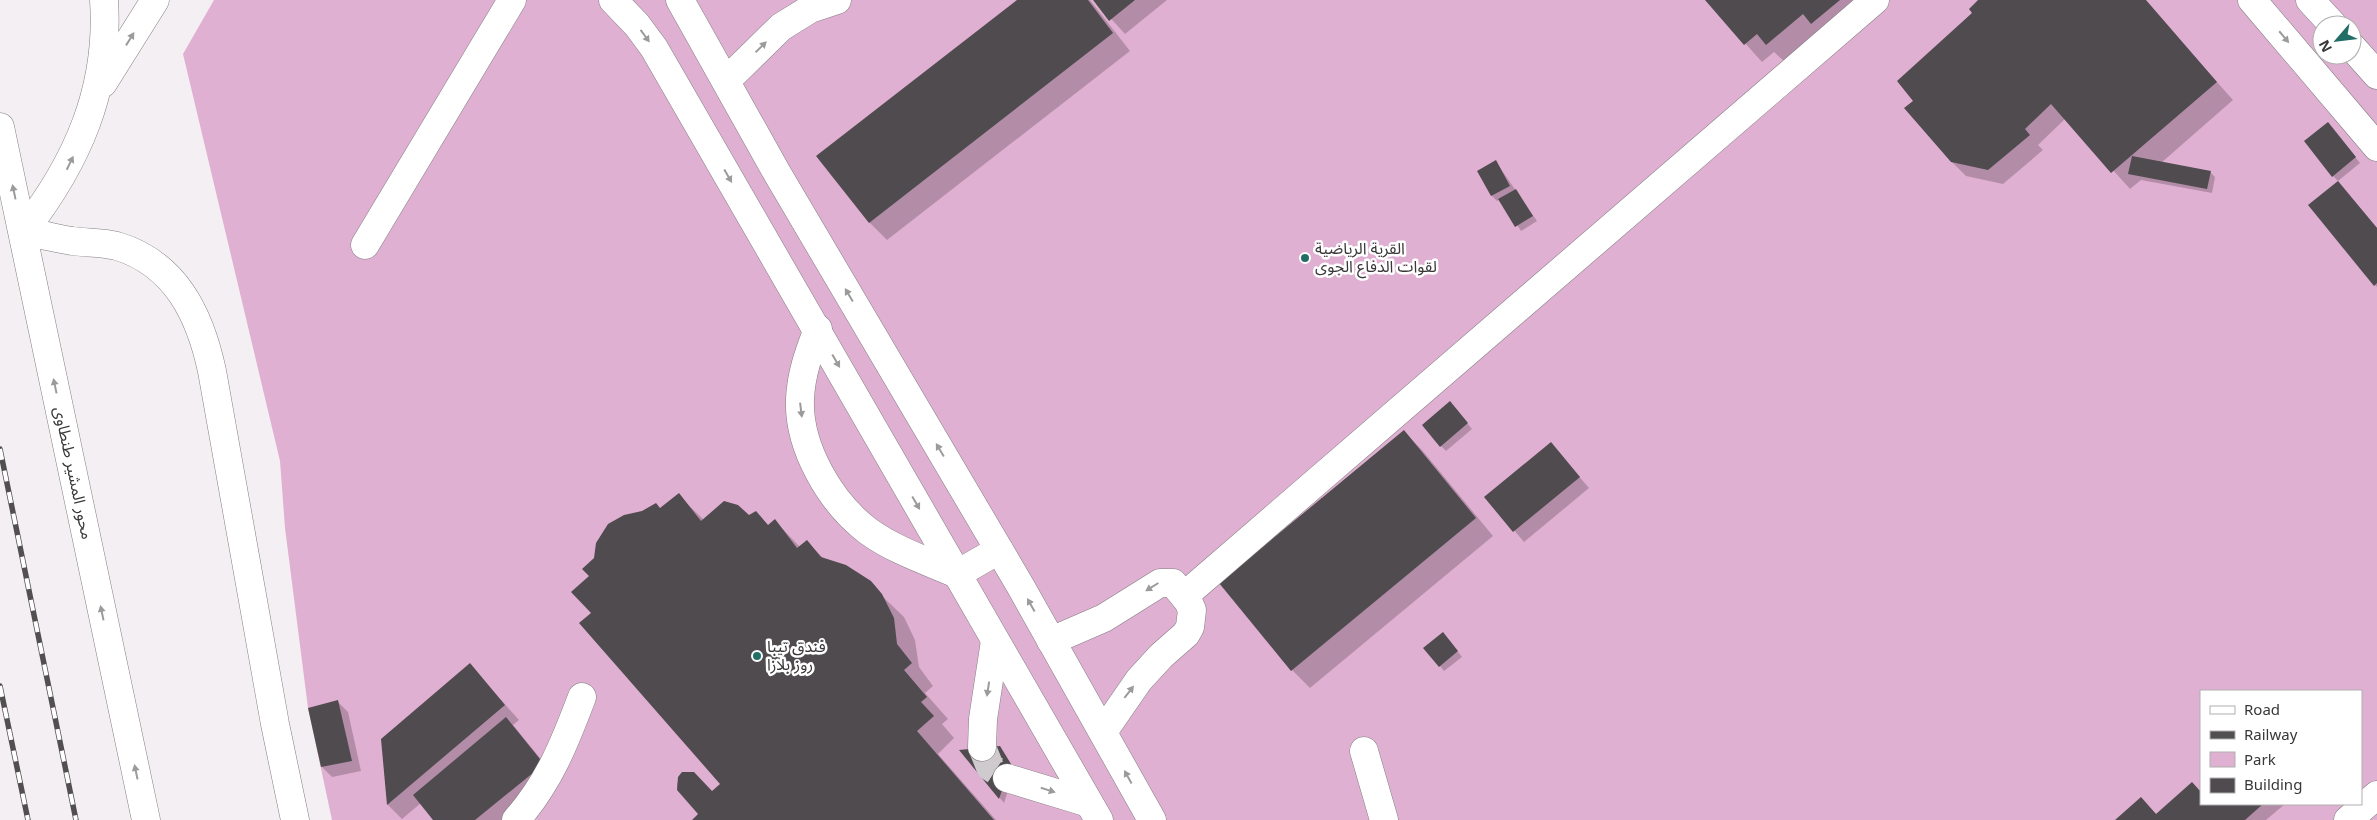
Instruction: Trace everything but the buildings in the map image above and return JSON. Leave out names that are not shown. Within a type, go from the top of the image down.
[{"type":"main road","points":[[104,0],[103,57],[96,95],[84,133],[68,168],[47,201],[23,232],[118,246],[140,256],[159,269],[176,285],[190,304],[200,325],[212,371],[275,724],[295,820]]},
{"type":"main road","points":[[96,95],[155,0]]},
{"type":"main road","points":[[365,245],[512,0]]},
{"type":"main road","points":[[612,0],[637,24],[654,48],[818,329],[1094,812]]},
{"type":"main road","points":[[680,0],[791,198],[999,550],[1152,820]]},
{"type":"main road","points":[[726,81],[781,27],[810,9],[838,0]]},
{"type":"main road","points":[[1184,596],[1875,0]]},
{"type":"main road","points":[[2252,0],[2377,147]]},
{"type":"main road","points":[[2310,0],[2323,15]]},
{"type":"main road","points":[[2362,58],[2377,75]]},
{"type":"main road","name":"محور المشير طنطاوى","points":[[0,127],[146,820]]},
{"type":"main road","points":[[818,329],[805,364],[800,401],[806,444],[815,463],[837,498],[867,530],[904,552],[957,574]]},
{"type":"main road","points":[[957,574],[999,550]]},
{"type":"main road","points":[[1051,641],[1104,618],[1160,582],[1173,583],[1184,596],[1192,610],[1192,620],[1186,634],[1138,680],[1119,705],[1103,732]]},
{"type":"main road","points":[[982,747],[982,719],[995,641]]},
{"type":"main road","points":[[516,820],[540,792],[550,774],[582,697]]},
{"type":"main road","points":[[1364,751],[1384,820]]},
{"type":"main road","points":[[1007,778],[1094,812]]},
{"type":"main road","points":[[2348,820],[2377,795]]},
{"type":"green space","name":"القرية الرياضية لقوات الدفاع الجوى","points":[[214,0],[2377,0],[2377,820],[332,820],[308,708],[285,528],[280,461],[183,54]]},
{"type":"tunnel","points":[[982,747],[990,767],[1007,778]]},
{"type":"railway","points":[[0,449],[76,820]]},
{"type":"railway","points":[[0,686],[28,820]]},
{"type":"place","name":"القرية الرياضية لقوات الدفاع الجوى","points":[[1305,258]]},
{"type":"place","name":"فندق تيبا روز بلازا","points":[[757,656]]}]
